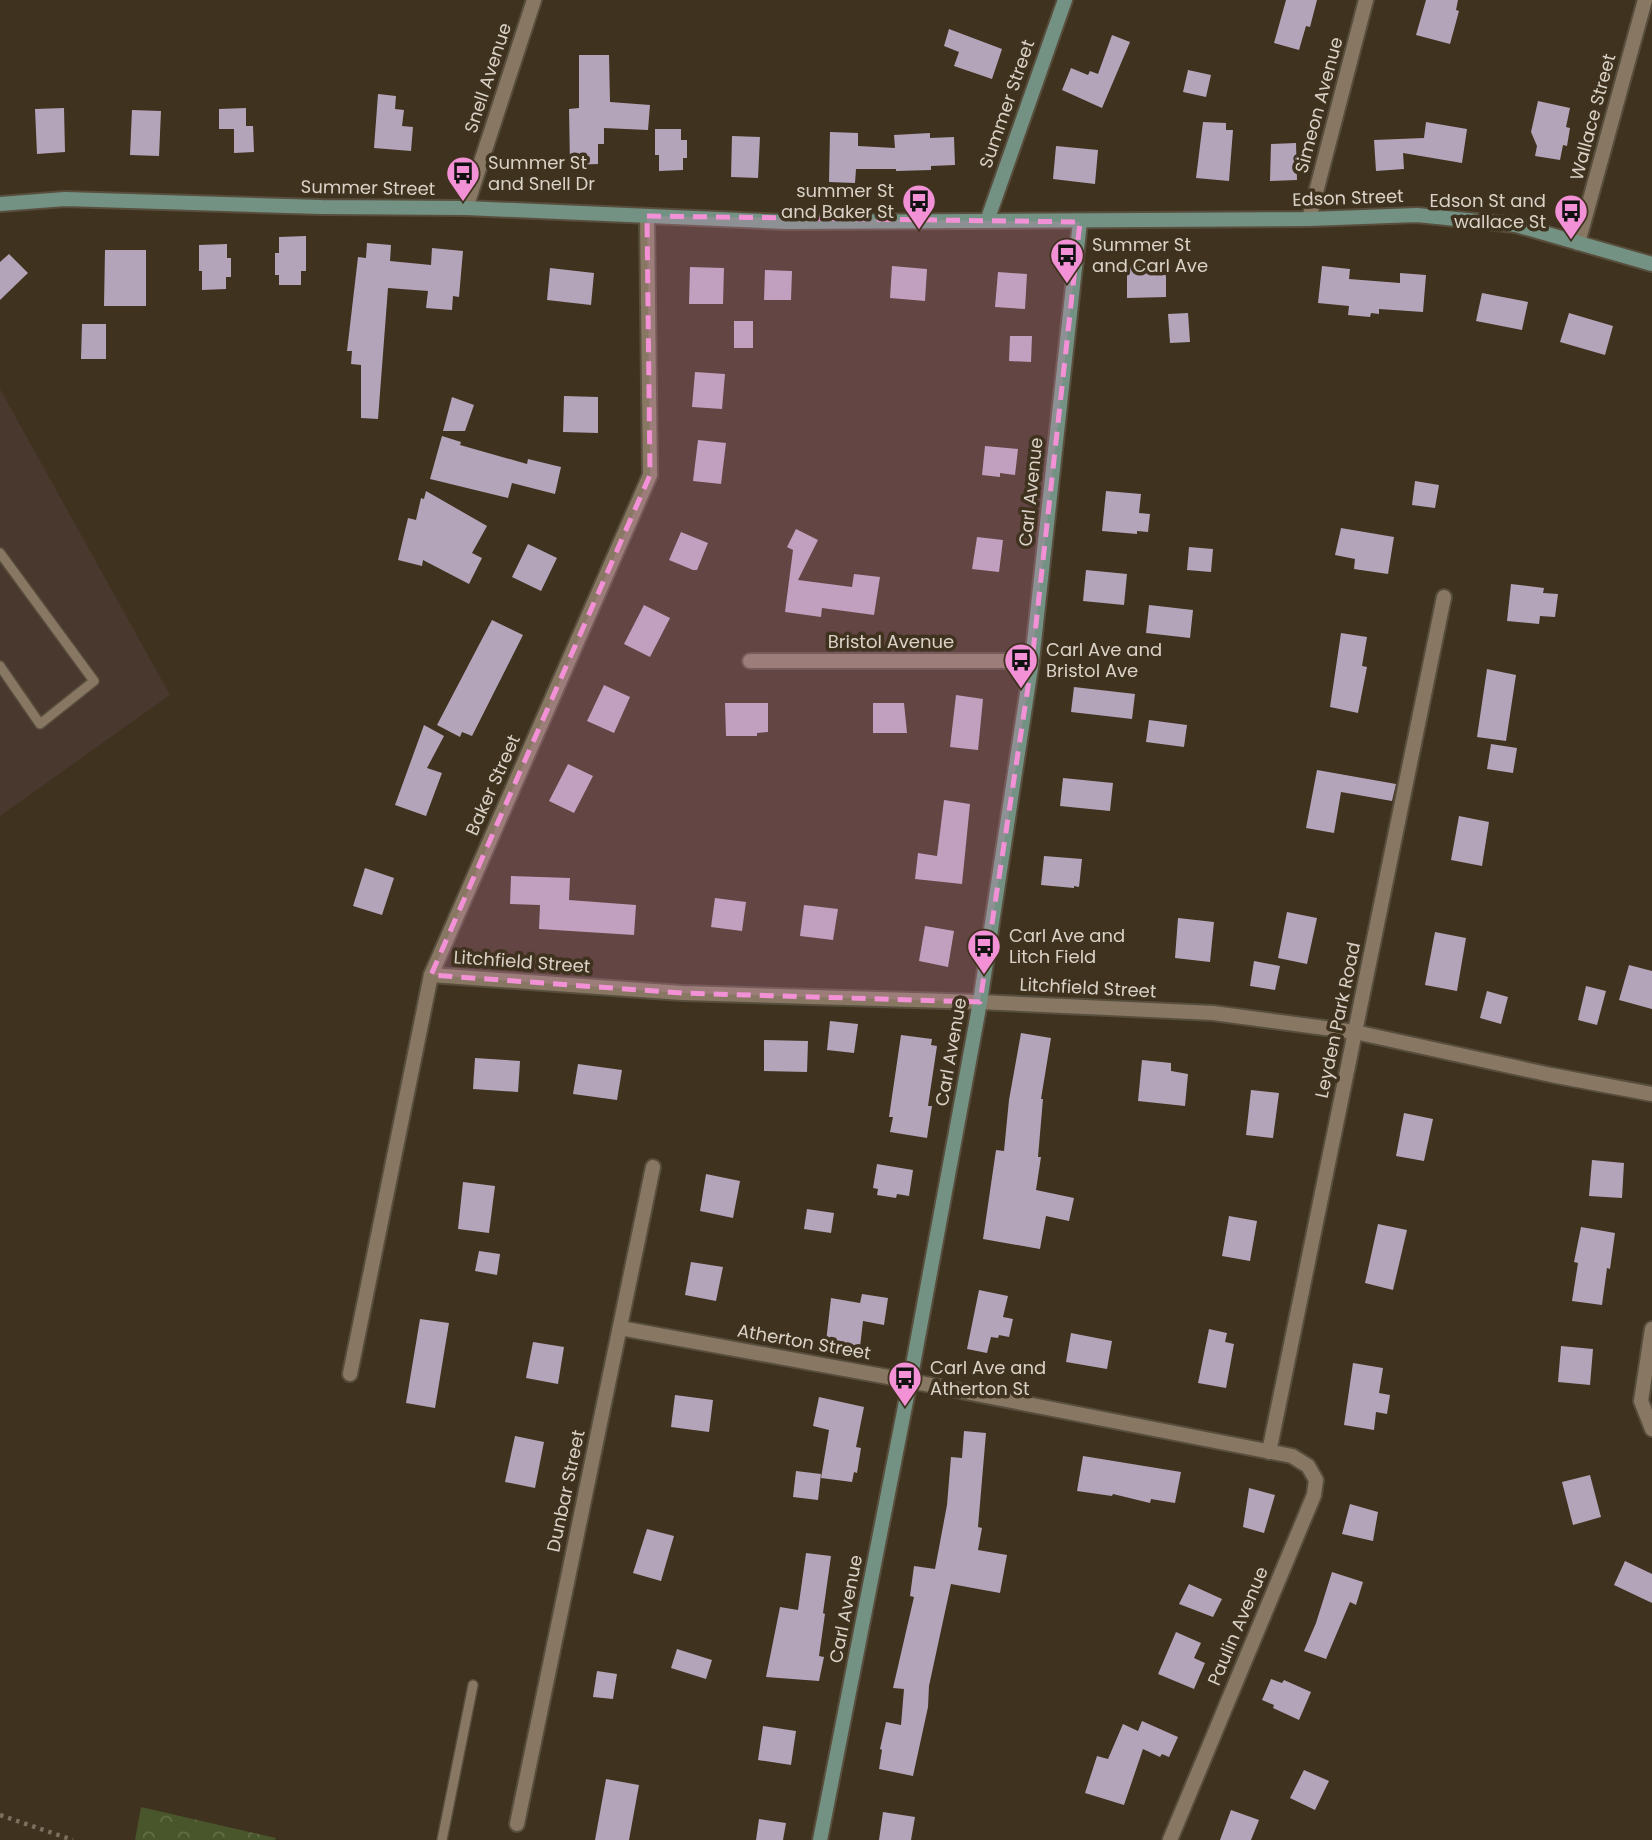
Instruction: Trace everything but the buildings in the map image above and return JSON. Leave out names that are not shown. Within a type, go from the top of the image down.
[{"type":"street","name":"Snell Avenue","points":[[466,208],[534,0]]},
{"type":"street","name":"Summer Street","points":[[987,221],[1065,0]]},
{"type":"street","name":"Simeon Avenue","points":[[1309,219],[1366,0]]},
{"type":"street","name":"Wallace Street","points":[[1578,243],[1645,0]]},
{"type":"street","name":"Summer Street","points":[[0,204],[65,199],[321,207],[466,208],[786,222],[1080,222]]},
{"type":"street","name":"Edson Street","points":[[1080,222],[1418,215],[1516,225],[1652,264]]},
{"type":"street","name":"Baker Street","points":[[350,1374],[431,975],[650,475],[647,216]]},
{"type":"street","name":"Carl Avenue","points":[[820,1840],[911,1381],[980,1002],[1032,661],[1080,222]]},
{"type":"street","name":"Leyden Park Road","points":[[1269,1452],[1444,597]]},
{"type":"street","name":"Bristol Avenue","points":[[750,661],[1032,661]]},
{"type":"street","name":"Litchfield Street","points":[[431,975],[682,993],[980,1002],[1213,1013],[1355,1032],[1652,1094]]},
{"type":"street","name":"Dunbar Street","points":[[517,1824],[653,1167]]},
{"type":"street","name":"Atherton Street","points":[[620,1328],[911,1381],[1269,1452]]},
{"type":"street","points":[[1652,1329],[1641,1401],[1652,1429]]},
{"type":"street","name":"Paulin Avenue","points":[[1170,1840],[1314,1495],[1316,1480],[1302,1460],[1269,1452]]},
{"type":"lane","points":[[0,553],[94,681],[40,724],[0,666]]},
{"type":"lane","points":[[442,1840],[473,1685]]},
{"type":"path","points":[[0,1815],[73,1840]]},
{"type":"highlighted area","points":[[647,216],[1080,222],[1032,661],[980,1002],[682,993],[431,975],[650,475]]},
{"type":"shaded area","points":[[0,389],[170,695],[0,816]]},
{"type":"green space","points":[[141,1807],[276,1838],[135,1840]]},
{"type":"place","name":"Summer St and Snell Dr","points":[[463,203]]},
{"type":"place","name":"summer St and Baker St","points":[[919,231]]},
{"type":"place","name":"Edson St and wallace St","points":[[1571,241]]},
{"type":"place","name":"Summer St and Carl Ave","points":[[1067,285]]},
{"type":"place","name":"Carl Ave and Bristol Ave","points":[[1021,690]]},
{"type":"place","name":"Carl Ave and Litch Field","points":[[984,976]]},
{"type":"place","name":"Carl Ave and Atherton St","points":[[905,1408]]}]
